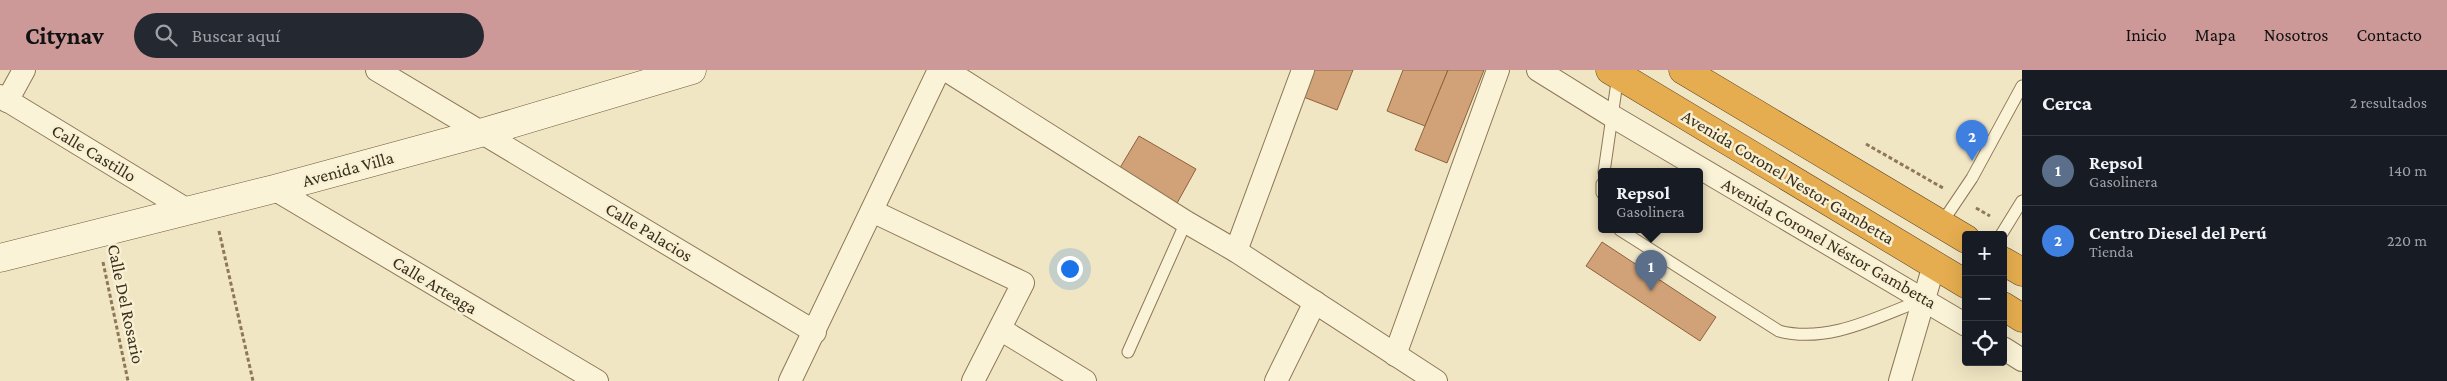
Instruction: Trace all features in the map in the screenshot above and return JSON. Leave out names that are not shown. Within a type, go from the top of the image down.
[{"type":"highway","points":[[1683,70],[1962,237]]},
{"type":"highway","name":"Avenida Coronel Nestor Gambetta","points":[[1614,73],[1962,282]]},
{"type":"highway","points":[[2007,263],[2022,272]]},
{"type":"highway","points":[[2007,309],[2022,318]]},
{"type":"street","points":[[3,98],[24,70]]},
{"type":"street","name":"Calle Palacios","points":[[377,70],[484,132],[815,332]]},
{"type":"street","name":"Avenida Villa","points":[[0,258],[274,189],[484,132],[673,78],[692,70]]},
{"type":"street","points":[[790,381],[815,332],[938,70]]},
{"type":"street","points":[[946,70],[1186,222],[1236,251],[1436,381]]},
{"type":"street","points":[[1236,251],[1303,70]]},
{"type":"street","points":[[1395,355],[1498,70]]},
{"type":"street","name":"Avenida Coronel Néstor Gambetta","points":[[1538,70],[1701,168]]},
{"type":"street","name":"Calle Castillo","points":[[3,98],[201,208]]},
{"type":"street","name":"Avenida Coronel Néstor Gambetta","points":[[1703,169],[1962,322]]},
{"type":"street","name":"Calle Arteaga","points":[[274,189],[597,381]]},
{"type":"street","points":[[872,211],[1023,283],[974,381]]},
{"type":"street","points":[[1900,381],[1934,265]]},
{"type":"street","points":[[1276,381],[1315,302]]},
{"type":"street","points":[[1000,329],[1085,381]]},
{"type":"street","points":[[2007,351],[2022,360]]},
{"type":"lane","points":[[1605,168],[1612,116],[1614,73]]},
{"type":"lane","points":[[1941,224],[1972,178],[2022,86]]},
{"type":"lane","points":[[2003,231],[2022,201]]},
{"type":"lane","points":[[1128,352],[1186,222]]},
{"type":"lane","points":[[1625,233],[1779,331],[1796,336],[1838,331],[1925,299]]},
{"type":"path","points":[[201,208],[253,381]]},
{"type":"path","name":"Calle Del Rosario","points":[[97,233],[128,381]]},
{"type":"building","points":[[1312,70],[1353,70],[1337,110],[1301,96]]},
{"type":"building","points":[[1403,70],[1448,70],[1425,126],[1387,111]]},
{"type":"building","points":[[1448,70],[1484,70],[1447,163],[1415,150]]},
{"type":"building","points":[[1139,136],[1196,169],[1176,205],[1118,171]]},
{"type":"building","points":[[1602,242],[1716,317],[1700,341],[1586,266]]},
{"type":"place","name":"Centro Diesel del Perú","points":[[1972,161]]},
{"type":"place","name":"Repsol","points":[[1651,291]]}]
